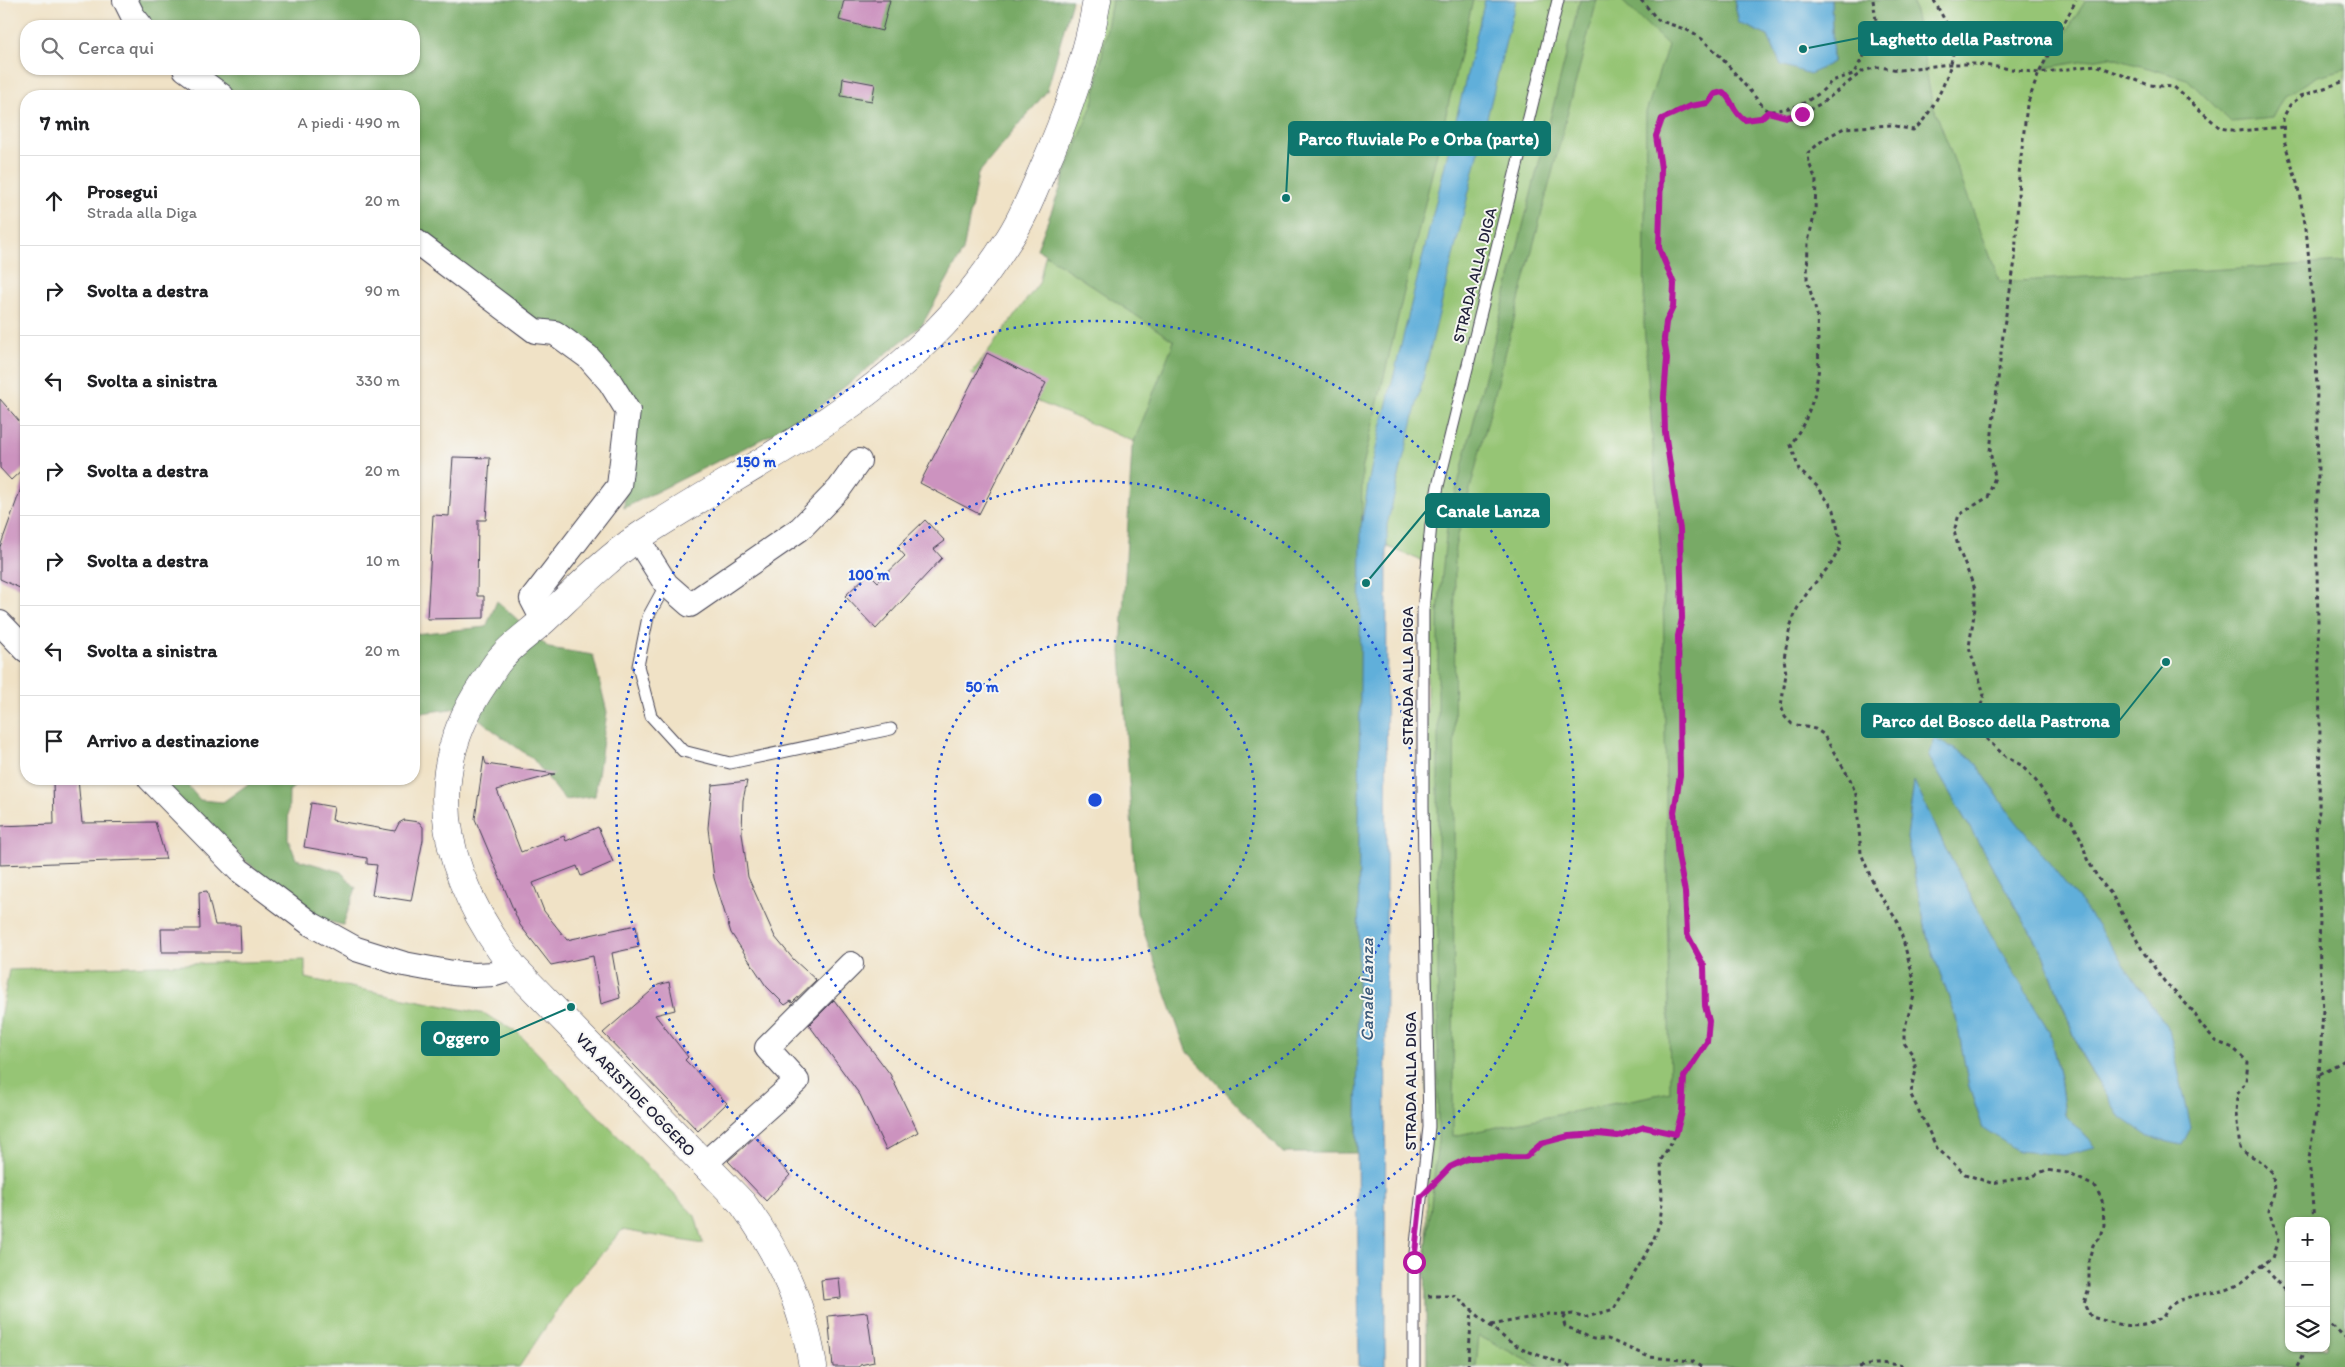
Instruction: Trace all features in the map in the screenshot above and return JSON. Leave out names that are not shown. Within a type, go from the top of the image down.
[{"type":"main road","name":"VIA ARISTIDE OGGERO","points":[[813,1367],[801,1315],[786,1273],[765,1234],[743,1204],[514,968],[489,936],[475,910],[453,857],[445,803],[451,750],[474,698],[502,657],[581,585],[638,538],[867,393],[918,350],[954,313],[1008,241],[1033,192],[1057,138],[1077,84],[1097,0]]},
{"type":"street","points":[[126,0],[138,20]]},
{"type":"street","points":[[194,75],[214,90]]},
{"type":"street","points":[[420,245],[535,331],[555,333],[588,357],[610,382],[628,411],[619,486],[532,599],[543,620]]},
{"type":"street","points":[[638,538],[666,584],[690,605],[800,529],[839,489],[858,461]]},
{"type":"street","points":[[0,623],[20,644]]},
{"type":"street","points":[[156,785],[239,870],[311,924],[356,949],[404,964],[460,974],[495,974],[514,968]]},
{"type":"street","points":[[704,1164],[797,1081],[767,1048],[851,964]]},
{"type":"lane","name":"STRADA ALLA DIGA","points":[[1414,1367],[1414,1262],[1429,1127],[1423,806],[1423,620],[1431,524],[1438,486],[1558,0]]},
{"type":"lane","points":[[666,584],[648,617],[638,666],[651,716],[682,752],[730,763],[891,729]]},
{"type":"path","points":[[1641,0],[1658,20],[1687,30],[1702,39],[1720,56],[1768,112],[1787,117],[1802,114],[1822,103],[1863,72],[1878,67],[1900,70],[1949,64],[1976,64],[2039,73],[2096,65],[2149,85],[2174,87],[2220,128],[2238,131],[2283,127]]},
{"type":"path","points":[[1491,1325],[1549,1314],[1573,1314],[1584,1318],[1614,1310],[1653,1241],[1660,1222],[1662,1203],[1661,1160],[1676,1134],[1682,1112],[1684,1077],[1707,1042],[1709,1021],[1705,1006],[1704,966],[1687,934],[1685,892],[1678,856],[1674,812],[1680,775],[1678,636],[1682,619],[1680,530],[1665,432],[1664,397],[1667,358],[1664,340],[1666,322],[1673,307],[1674,284],[1659,248],[1661,168],[1656,136],[1662,119],[1690,106],[1708,103],[1715,94],[1723,92],[1730,98],[1735,113],[1745,120],[1761,118],[1768,112],[1799,106],[1820,93],[1832,81],[1853,74],[1865,54],[1876,20],[1872,0]]},
{"type":"path","points":[[1934,0],[1953,42],[1953,53],[1944,87],[1919,126],[1912,130],[1891,125],[1844,128],[1824,139],[1808,153],[1809,163],[1816,180],[1815,212],[1808,242],[1807,279],[1817,315],[1819,368],[1814,397],[1805,421],[1791,445],[1800,470],[1818,487],[1834,510],[1840,546],[1831,564],[1809,590],[1797,609],[1790,627],[1784,658],[1786,674],[1781,706],[1785,717],[1792,724],[1815,729],[1823,734],[1850,778],[1856,795],[1861,853],[1875,888],[1898,922],[1913,976],[1914,996],[1904,1030],[1904,1043],[1913,1055],[1916,1070],[1912,1084],[1912,1095],[1938,1148],[1965,1174],[1991,1183],[2031,1177],[2046,1170],[2068,1173],[2096,1187],[2103,1203],[2104,1225],[2101,1237],[2093,1245],[2089,1258],[2089,1288],[2084,1304],[2091,1317],[2134,1328],[2146,1326],[2163,1316],[2170,1306],[2184,1299],[2205,1292],[2224,1291],[2240,1284],[2260,1264],[2272,1258],[2278,1240],[2269,1211],[2274,1193],[2274,1173],[2259,1160],[2240,1148],[2236,1114],[2237,1095],[2246,1081],[2248,1062],[2233,1048],[2215,1041],[2201,1025],[2193,1011],[2164,981],[2144,953],[2112,895],[2090,865],[2082,841],[2072,822],[2057,812],[2036,781],[2022,765],[2006,757],[1967,723],[1940,721],[1936,726],[1942,729],[1967,723],[1980,709],[1984,694],[1969,646],[1975,608],[1975,589],[1959,550],[1954,530],[1959,515],[1988,497],[1995,477],[1990,451],[2004,326],[2015,262],[2022,138],[2027,105],[2039,73],[2076,0]]},
{"type":"path","points":[[2314,1217],[2308,1159],[2320,1074],[2323,1010],[2316,832],[2319,812],[2320,706],[2317,584],[2316,339],[2306,228],[2297,183],[2284,140],[2283,118],[2290,105],[2301,96],[2345,81]]},
{"type":"path","points":[[2320,1074],[2345,1060]]},
{"type":"path","points":[[1421,1197],[1450,1167],[1469,1158],[1526,1157],[1542,1143],[1569,1136],[1598,1134],[1618,1136],[1644,1127],[1676,1134]]},
{"type":"path","points":[[2260,1264],[2285,1290]]},
{"type":"path","points":[[1414,1296],[1455,1296],[1472,1308],[1507,1340],[1524,1350],[1573,1367]]},
{"type":"path","points":[[1468,1367],[1472,1308]]},
{"type":"path","points":[[1566,1315],[1563,1320],[1566,1326],[1594,1339],[1608,1339],[1624,1348],[1649,1357],[1692,1361],[1701,1367]]},
{"type":"path","points":[[2330,1324],[2345,1337]]},
{"type":"path","points":[[2297,1367],[2304,1352]]},
{"type":"path","points":[[1859,1367],[1872,1363],[1896,1364],[1906,1367]]},
{"type":"green space","points":[[128,0],[1072,0],[1047,91],[978,174],[963,251],[922,325],[808,416],[624,508],[628,396],[420,242],[420,90],[215,90],[193,75],[420,75],[420,20],[140,20]]},
{"type":"green space","points":[[1098,0],[2345,0],[2345,1367],[1427,1367],[1427,563],[971,374],[1039,283],[1078,113]]},
{"type":"green space","points":[[1112,0],[1473,0],[1362,470],[1357,1153],[1283,1153],[1186,1050],[1137,913],[1121,651],[1132,447],[1174,341],[1037,249],[1094,100]]},
{"type":"green space","points":[[1580,0],[1597,0],[1455,547],[1453,1136],[1670,1092],[1663,583],[1644,324],[1646,112],[1668,45],[1621,0],[1734,0],[1739,23],[1768,36],[1781,65],[1833,62],[1831,0],[1913,0],[1932,102],[2000,282],[2345,262],[2345,1367],[1540,1367],[1479,1336],[1476,1367],[1427,1367],[1425,1260],[1438,1140],[1438,613],[1447,527]],"holes":[[[1929,757],[1973,759],[2007,810],[2120,1116],[2083,1059],[2043,954]],[[1914,782],[1947,851],[1990,933],[2049,1031],[2060,1078],[2065,1115],[2095,1146],[1983,1128],[1969,1087],[1956,1017],[1928,940],[1907,838]]]},
{"type":"green space","points":[[2086,0],[2345,0],[2345,69],[2318,76],[2285,96],[2273,118],[2231,122],[2187,79],[2109,57],[2044,68]]},
{"type":"green space","points":[[497,601],[549,648],[593,655],[607,712],[595,796],[565,800],[533,759],[465,707],[420,713],[420,633],[486,627]]},
{"type":"green space","points":[[161,785],[187,785],[200,800],[223,802],[247,785],[296,785],[289,791],[288,838],[296,859],[341,872],[356,888],[343,925],[309,917]]},
{"type":"green space","points":[[305,960],[305,978],[485,1014],[518,1033],[695,1216],[703,1244],[622,1230],[571,1289],[519,1367],[0,1367],[0,1019],[9,970]]},
{"type":"water","points":[[1485,0],[1516,0],[1387,525],[1385,1367],[1359,1367],[1357,1153],[1361,526],[1371,469]]},
{"type":"water","points":[[1734,0],[1831,0],[1833,62],[1810,74],[1781,65],[1768,36],[1739,23]]},
{"type":"water","points":[[1935,739],[1973,759],[2007,810],[2085,908],[2169,1030],[2191,1127],[2182,1145],[2152,1138],[2120,1116],[2083,1058],[2043,954],[1929,757]]},
{"type":"water","points":[[1914,781],[1947,851],[1990,933],[2049,1031],[2060,1078],[2065,1115],[2096,1147],[2063,1155],[2018,1151],[1983,1128],[1969,1087],[1956,1017],[1928,940],[1907,838]]},
{"type":"building","points":[[844,0],[890,0],[882,31],[839,20]]},
{"type":"building","points":[[843,78],[875,84],[872,101],[841,96]]},
{"type":"building","points":[[987,353],[1046,383],[979,514],[920,483]]},
{"type":"building","points":[[0,399],[20,422],[20,472],[11,480],[0,468]]},
{"type":"building","points":[[453,457],[490,458],[486,520],[478,520],[477,596],[484,596],[484,618],[427,619],[433,515],[449,516]]},
{"type":"building","points":[[20,491],[20,588],[0,579],[0,547]]},
{"type":"building","points":[[925,520],[945,541],[934,549],[942,558],[876,629],[845,596],[869,573],[878,582],[905,556],[897,547]]},
{"type":"building","points":[[484,757],[486,764],[555,774],[497,790],[521,852],[564,836],[566,841],[598,827],[613,862],[581,876],[577,866],[533,883],[544,911],[567,940],[636,925],[639,947],[612,953],[620,998],[601,1004],[593,956],[551,965],[520,925],[475,819]]},
{"type":"building","points":[[747,781],[743,800],[742,833],[748,877],[775,937],[794,960],[816,980],[792,1003],[791,1001],[785,1005],[766,986],[731,933],[714,878],[708,828],[712,785]]},
{"type":"building","points":[[53,785],[79,785],[82,823],[155,822],[166,859],[0,865],[0,826],[54,824]]},
{"type":"building","points":[[311,803],[334,807],[332,820],[395,831],[399,823],[404,820],[419,822],[423,827],[423,840],[411,901],[372,895],[377,865],[367,864],[367,858],[304,847]]},
{"type":"building","points":[[207,891],[215,925],[240,925],[241,952],[162,952],[161,929],[200,929],[199,892]]},
{"type":"building","points":[[669,982],[675,1010],[655,1015],[688,1057],[685,1060],[727,1103],[698,1131],[603,1033],[658,985]]},
{"type":"building","points":[[834,1000],[890,1074],[918,1132],[886,1150],[860,1095],[809,1025]]},
{"type":"building","points":[[755,1137],[790,1175],[766,1201],[728,1161]]},
{"type":"building","points":[[839,1278],[841,1298],[823,1300],[821,1280]]},
{"type":"building","points":[[867,1312],[874,1362],[860,1365],[860,1367],[833,1367],[828,1316]]},
{"type":"place","name":"Laghetto della Pastrona","points":[[1803,49]]},
{"type":"place","name":"Parco fluviale Po e Orba (parte)","points":[[1286,198]]},
{"type":"place","name":"Canale Lanza","points":[[1366,583]]},
{"type":"place","name":"Parco del Bosco della Pastrona","points":[[2166,662]]},
{"type":"place","name":"Oggero","points":[[571,1007]]},
{"type":"route","points":[[1414,1262],[1421,1197],[1450,1167],[1469,1158],[1526,1157],[1542,1143],[1569,1136],[1598,1134],[1618,1136],[1644,1127],[1676,1134],[1682,1112],[1684,1077],[1707,1042],[1709,1021],[1705,1006],[1704,966],[1687,934],[1685,892],[1678,856],[1678,832],[1674,812],[1680,775],[1678,636],[1682,619],[1681,567],[1680,530],[1665,432],[1664,397],[1667,358],[1664,340],[1666,322],[1673,307],[1674,284],[1659,248],[1661,168],[1656,136],[1662,119],[1690,106],[1708,103],[1715,94],[1723,92],[1730,98],[1735,113],[1745,120],[1761,118],[1768,112],[1787,117],[1802,114]]}]
